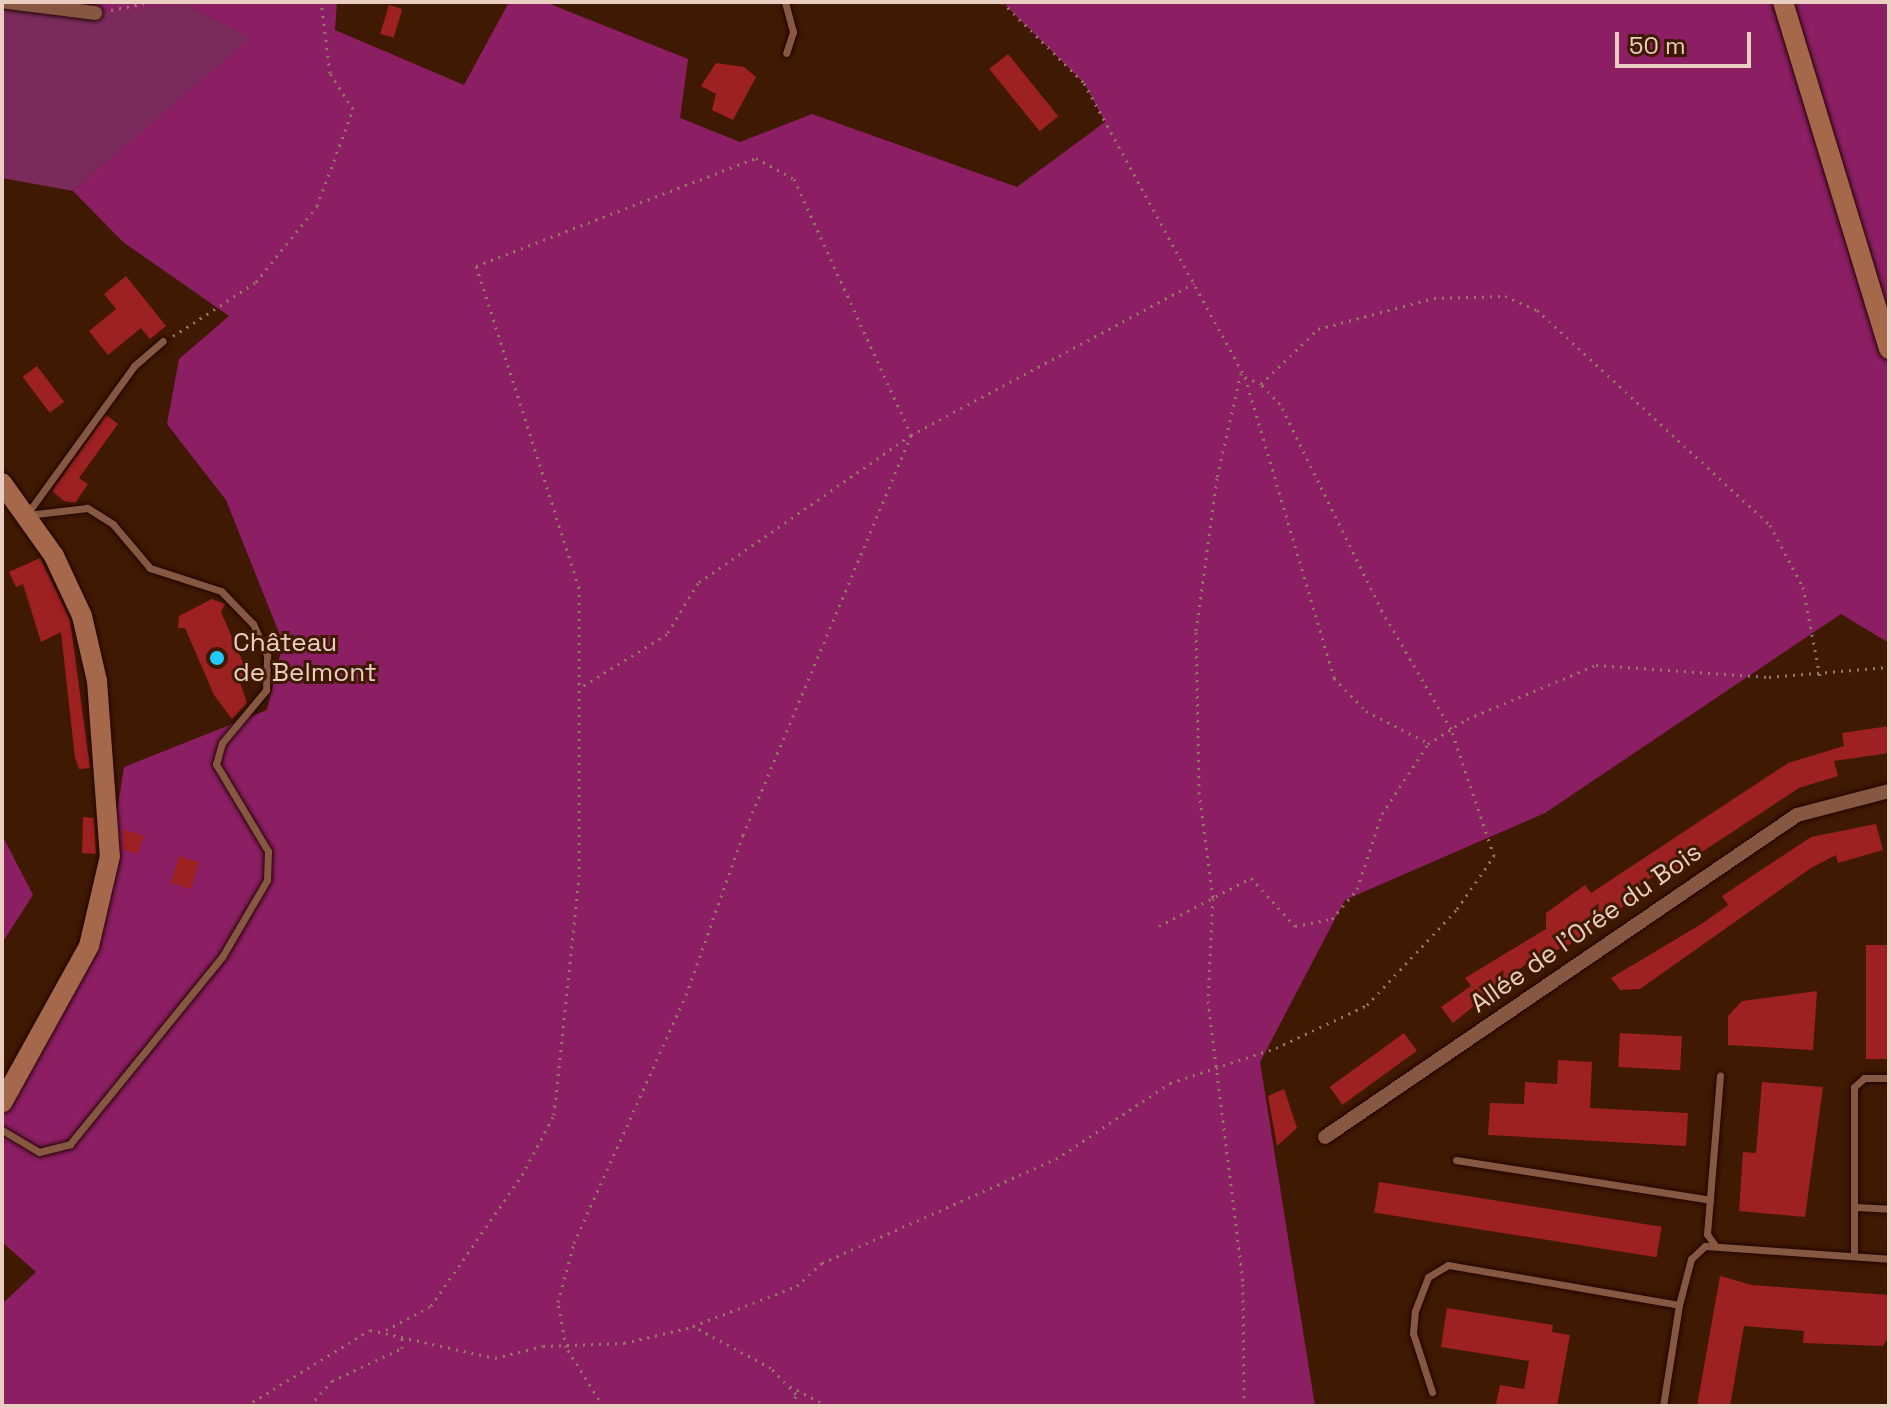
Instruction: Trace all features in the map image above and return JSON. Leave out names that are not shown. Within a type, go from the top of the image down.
[{"type":"street","points":[[7,2],[95,13]]},
{"type":"street","points":[[1783,2],[1889,349]]},
{"type":"street","points":[[2,483],[69,585],[93,654],[110,856],[89,946],[2,1103]]},
{"type":"street","name":"Allée de l'Orée du Bois","points":[[1325,1137],[1797,815],[1889,791]]},
{"type":"lane","points":[[785,2],[793,32],[786,53]]},
{"type":"lane","points":[[25,515],[134,366],[163,341]]},
{"type":"lane","points":[[2,1130],[39,1152],[70,1144],[222,957],[267,880],[268,851],[216,764],[222,743],[266,690],[267,655],[253,624],[221,591],[150,568],[113,524],[87,508],[25,515]]},
{"type":"lane","points":[[1714,1244],[1710,1200],[1720,1076]]},
{"type":"lane","points":[[1854,1256],[1854,1087],[1864,1078],[1889,1078]]},
{"type":"lane","points":[[1456,1160],[1710,1200]]},
{"type":"lane","points":[[1855,1207],[1889,1209]]},
{"type":"lane","points":[[1663,1406],[1679,1305],[1691,1259],[1714,1244],[1889,1259]]},
{"type":"lane","points":[[1432,1392],[1413,1333],[1415,1311],[1428,1277],[1448,1265],[1679,1305]]},
{"type":"path","points":[[95,13],[151,2]]},
{"type":"path","points":[[291,2],[307,2]]},
{"type":"path","points":[[163,341],[256,282],[317,206],[353,109],[330,73],[321,2]]},
{"type":"path","points":[[1002,2],[1084,83],[1243,375],[1334,678],[1366,711],[1428,744]]},
{"type":"path","points":[[246,1406],[352,1337],[386,1330],[431,1306],[522,1175],[554,1115],[579,876],[579,588],[476,266],[756,158],[794,179],[911,435],[743,835],[686,995],[574,1243],[558,1302],[566,1347],[603,1406]]},
{"type":"path","points":[[581,687],[667,634],[698,583],[911,435],[1194,283]]},
{"type":"path","points":[[1261,384],[1318,329],[1363,315],[1434,298],[1505,296],[1537,310],[1770,525],[1803,587],[1820,677]]},
{"type":"path","points":[[386,1330],[402,1337],[495,1358],[566,1347],[624,1343],[693,1326],[951,1212],[1056,1159],[1170,1083],[1276,1048],[1367,1005],[1464,898],[1494,856],[1451,729],[1382,611],[1280,404],[1261,384],[1243,375]]},
{"type":"path","points":[[1243,375],[1217,478],[1196,632],[1199,792],[1213,898],[1212,1067],[1243,1284],[1244,1406]]},
{"type":"path","points":[[1159,926],[1251,878],[1295,926],[1332,919],[1357,889],[1382,814],[1428,744],[1451,729],[1596,665],[1820,677],[1849,667],[1889,667]]},
{"type":"path","points":[[693,1326],[771,1368],[796,1394],[794,1406]]},
{"type":"path","points":[[310,1406],[332,1381],[402,1348],[402,1337]]},
{"type":"path","points":[[787,1385],[827,1406]]},
{"type":"shaded area","points":[[2,2],[186,4],[251,38],[73,191],[2,178]]},
{"type":"shaded area","points":[[7,2],[337,2],[335,30],[464,85],[509,2],[545,2],[688,59],[680,118],[740,142],[812,114],[1017,187],[1105,122],[1084,83],[1005,5],[1014,2],[1889,2],[1889,643],[1841,614],[1545,813],[1345,900],[1260,1062],[1315,1406],[2,1406],[2,1304],[36,1272],[2,1242],[2,1103],[66,992],[110,856],[124,767],[267,710],[283,643],[226,500],[167,424],[179,359],[229,316],[123,242],[73,191],[250,38],[186,4],[95,13]]},
{"type":"shaded area","points":[[2,835],[33,895],[2,943]]},
{"type":"building","points":[[389,5],[402,9],[394,38],[380,34]]},
{"type":"building","points":[[1008,54],[1058,116],[1040,131],[989,69]]},
{"type":"building","points":[[716,63],[744,67],[756,77],[733,120],[712,110],[716,94],[701,86]]},
{"type":"building","points":[[126,276],[166,326],[150,339],[141,328],[108,355],[89,331],[116,309],[104,294]]},
{"type":"building","points":[[37,366],[64,402],[50,413],[23,377]]},
{"type":"building","points":[[106,415],[118,424],[79,478],[88,484],[75,503],[64,501],[52,491]]},
{"type":"building","points":[[40,558],[70,620],[90,768],[79,769],[75,758],[61,632],[41,642],[23,584],[16,587],[9,572]]},
{"type":"building","name":"Château de Belmont","points":[[212,599],[225,604],[221,612],[248,674],[239,679],[247,703],[232,719],[214,695],[185,628],[178,628],[179,616]]},
{"type":"building","points":[[1889,726],[1889,753],[1834,761],[1838,776],[1799,788],[1670,873],[1666,867],[1631,892],[1635,898],[1569,945],[1531,960],[1453,1023],[1441,1007],[1471,986],[1465,978],[1546,929],[1546,913],[1585,885],[1591,893],[1788,763],[1844,746],[1842,733]]},
{"type":"building","points":[[83,817],[94,818],[96,854],[82,853]]},
{"type":"building","points":[[1876,824],[1883,850],[1838,863],[1836,855],[1811,868],[1640,989],[1620,990],[1611,978],[1703,923],[1728,905],[1722,896],[1811,837]]},
{"type":"building","points":[[123,829],[144,836],[137,854],[123,849]]},
{"type":"building","points":[[179,856],[199,862],[191,889],[171,883]]},
{"type":"building","points":[[1866,945],[1889,945],[1889,1059],[1866,1059]]},
{"type":"building","points":[[1817,991],[1813,1050],[1728,1045],[1728,1016],[1742,1001]]},
{"type":"building","points":[[1404,1033],[1417,1051],[1343,1105],[1330,1087]]},
{"type":"building","points":[[1620,1033],[1682,1036],[1680,1070],[1618,1067]]},
{"type":"building","points":[[1558,1060],[1592,1062],[1590,1108],[1688,1113],[1686,1146],[1488,1135],[1490,1103],[1524,1104],[1525,1082],[1557,1084]]},
{"type":"building","points":[[1762,1082],[1823,1087],[1805,1217],[1739,1211],[1743,1152],[1756,1153]]},
{"type":"building","points":[[1284,1089],[1297,1128],[1277,1146],[1268,1096]]},
{"type":"building","points":[[1379,1182],[1661,1227],[1657,1257],[1374,1213]]},
{"type":"building","points":[[1720,1276],[1752,1285],[1889,1295],[1889,1336],[1883,1346],[1803,1343],[1804,1331],[1744,1326],[1730,1406],[1697,1406]]},
{"type":"building","points":[[1447,1308],[1553,1325],[1552,1332],[1570,1335],[1557,1406],[1496,1404],[1500,1385],[1524,1389],[1529,1361],[1441,1347]]},
{"type":"place","name":"Château de Belmont","points":[[217,658]]}]
